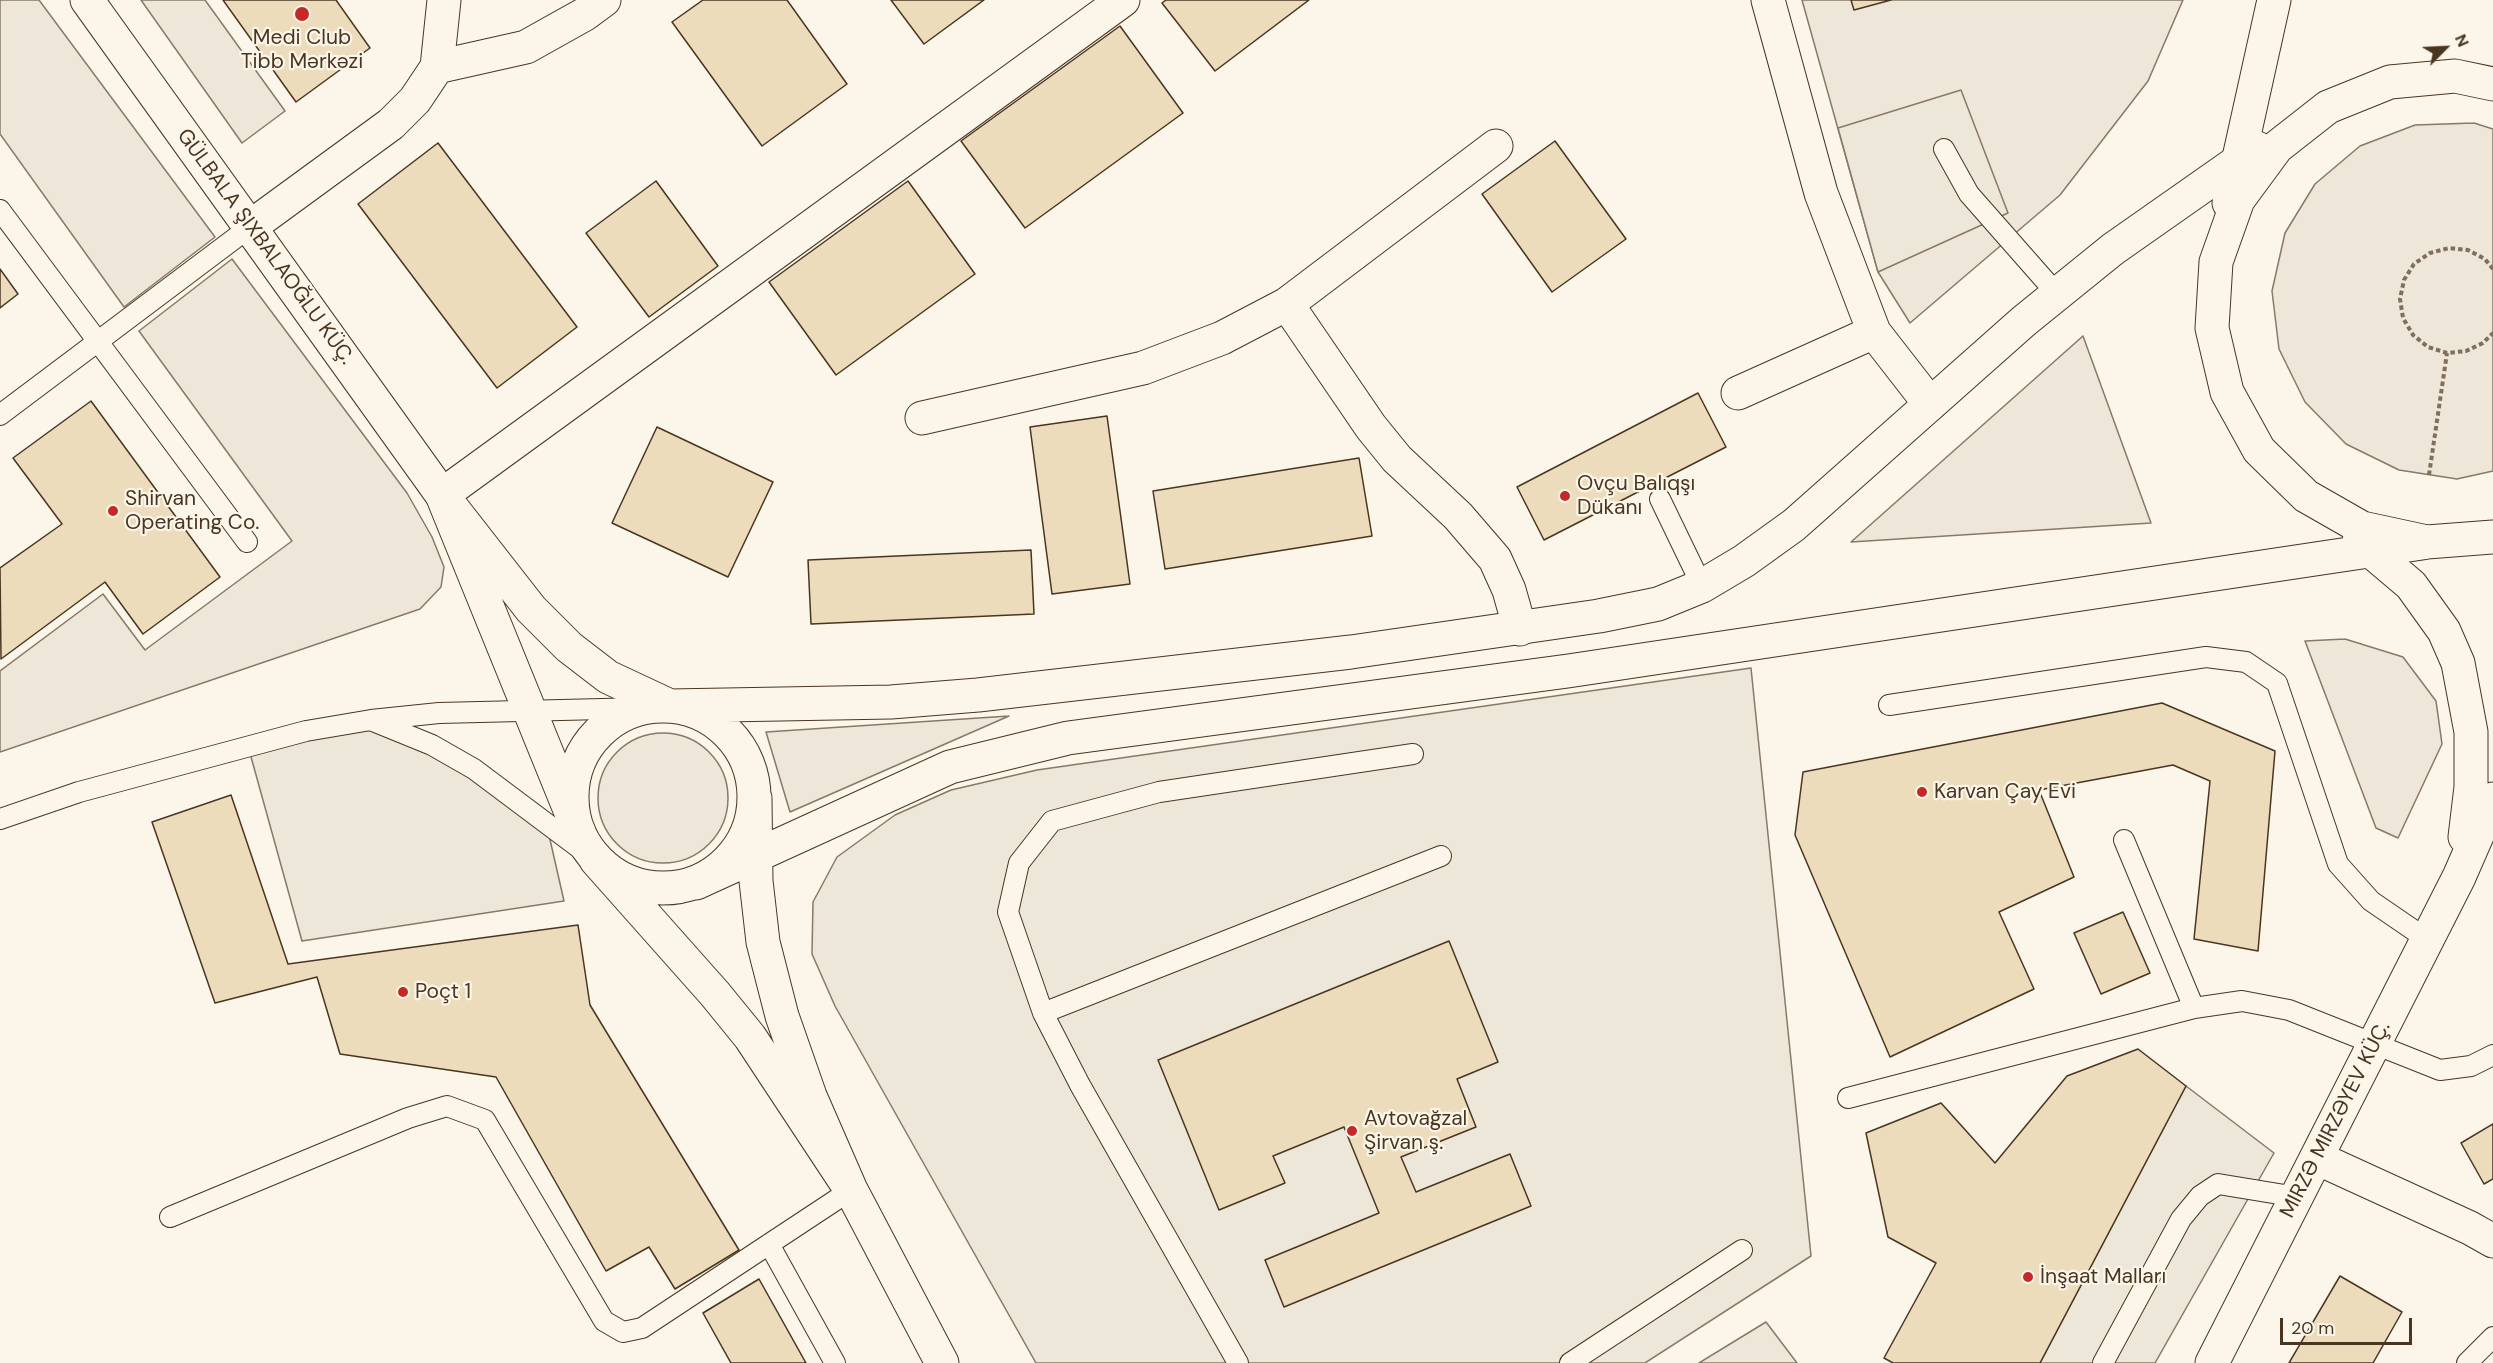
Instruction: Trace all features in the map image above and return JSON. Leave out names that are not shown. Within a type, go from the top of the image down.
[{"type":"main road","points":[[87,0],[442,495],[531,609],[569,647],[608,677],[656,707],[697,712],[720,726],[738,746],[751,771],[755,798],[755,856],[763,942],[782,1016],[810,1096],[851,1190],[942,1363]]},
{"type":"main road","points":[[250,227],[391,124],[415,100],[436,67],[444,0]]},
{"type":"main road","points":[[436,67],[526,47],[604,0]]},
{"type":"main road","points":[[442,495],[1123,0]]},
{"type":"main road","points":[[1768,0],[1821,193],[1874,332],[1929,404]]},
{"type":"main road","points":[[2274,0],[2216,262],[2212,328],[2227,392],[2259,450],[2306,496],[2411,585],[2444,631],[2458,663],[2471,732],[2471,787],[2459,878]]},
{"type":"main road","points":[[851,1190],[750,1036],[589,848],[573,811],[573,783],[581,758],[596,735],[617,718],[656,707],[891,702],[978,695],[1351,652],[1520,629],[1658,604],[1702,586],[1744,561],[1794,525],[1929,404],[2057,294],[2113,249],[2239,158],[2328,107],[2390,82],[2455,76],[2493,84]]},
{"type":"main road","points":[[2216,262],[2238,200],[2277,147],[2328,107]]},
{"type":"main road","points":[[922,418],[1143,368],[1222,338],[1287,304],[1496,146]]},
{"type":"main road","points":[[1287,304],[1371,427],[1397,459],[1458,516],[1495,559],[1509,590],[1520,629]]},
{"type":"main road","points":[[1738,393],[1874,332]]},
{"type":"main road","points":[[442,495],[589,848],[618,876],[643,886],[670,889],[696,883],[950,767],[1068,738],[1568,671],[2368,549],[2493,537]]},
{"type":"main road","points":[[2306,496],[2362,528],[2427,542],[2493,547]]},
{"type":"main road","points":[[696,883],[720,869],[738,849],[751,825],[755,798]]},
{"type":"main road","name":"MIRZƏ MIRZƏYEV KÜÇ.","points":[[2212,1363],[2459,878],[2493,799]]},
{"type":"main road","points":[[2317,1158],[2470,1228],[2493,1241]]},
{"type":"lane","points":[[1944,149],[1969,194],[2057,294]]},
{"type":"lane","points":[[0,210],[247,542]]},
{"type":"lane","points":[[0,415],[99,343],[250,227]]},
{"type":"lane","points":[[1660,499],[1702,586]]},
{"type":"lane","points":[[1889,705],[2206,657],[2246,663],[2277,683],[2338,864],[2371,901],[2428,940]]},
{"type":"lane","points":[[0,819],[79,792],[164,767],[306,731],[371,720],[439,713],[656,707]]},
{"type":"lane","points":[[371,720],[432,745],[474,769],[589,848]]},
{"type":"lane","points":[[1238,1363],[1080,1085],[1043,1013],[1008,912],[1019,864],[1052,821],[1159,792],[1413,754]]},
{"type":"lane","points":[[2124,840],[2194,1008]]},
{"type":"lane","points":[[1043,1013],[1441,856]]},
{"type":"lane","points":[[1848,1098],[2194,1008],[2242,1001],[2289,1010],[2440,1070],[2471,1066],[2493,1055]]},
{"type":"lane","points":[[170,1217],[408,1118],[447,1106],[485,1120],[604,1321],[623,1332],[642,1328],[851,1190]]},
{"type":"lane","points":[[2103,1363],[2181,1219],[2200,1196],[2218,1184],[2296,1197]]},
{"type":"lane","points":[[769,1244],[835,1363]]},
{"type":"lane","points":[[1570,1363],[1742,1250]]},
{"type":"lane","points":[[2467,1363],[2493,1337]]},
{"type":"path","points":[[2493,269],[2485,259],[2468,250],[2449,248],[2430,253],[2414,264],[2404,280],[2400,299],[2403,318],[2413,335],[2428,347],[2447,353],[2466,351],[2483,343],[2493,333]]},
{"type":"path","points":[[2429,475],[2447,353]]},
{"type":"shaded area","points":[[0,0],[39,0],[215,237],[124,307],[0,134]]},
{"type":"shaded area","points":[[141,0],[205,0],[285,111],[242,143]]},
{"type":"shaded area","points":[[1802,0],[2183,0],[2148,81],[2060,195],[1910,323],[1878,272]]},
{"type":"shaded area","points":[[1961,90],[2008,213],[1878,272],[1838,128]]},
{"type":"shaded area","points":[[2474,123],[2493,129],[2493,471],[2457,479],[2399,470],[2346,444],[2305,402],[2279,349],[2272,291],[2285,233],[2315,184],[2360,146],[2415,125]]},
{"type":"shaded area","points":[[232,259],[407,493],[432,537],[444,567],[441,587],[420,609],[0,752],[0,671],[103,594],[145,650],[292,541],[139,331]]},
{"type":"shaded area","points":[[2083,336],[2151,523],[1851,542]]},
{"type":"shaded area","points":[[2345,639],[2403,657],[2436,701],[2442,744],[2398,838],[2376,828],[2305,641]]},
{"type":"shaded area","name":"Avtovağzal Şirvan ş.","points":[[1751,668],[1811,1256],[1645,1363],[1036,1363],[835,1006],[812,954],[813,902],[837,857],[895,815],[951,790],[1037,770]]},
{"type":"shaded area","points":[[1009,716],[790,812],[766,732]]},
{"type":"shaded area","points":[[371,720],[546,822],[564,901],[302,941],[248,746]]},
{"type":"shaded area","points":[[663,733],[688,738],[709,752],[723,773],[728,798],[723,823],[709,844],[688,858],[663,863],[638,858],[617,844],[603,823],[598,798],[603,773],[617,752],[638,738]]},
{"type":"shaded area","points":[[2186,1086],[2274,1153],[2155,1363],[2040,1363]]},
{"type":"shaded area","points":[[1766,1322],[1797,1363],[1699,1363]]},
{"type":"building","points":[[223,0],[336,0],[370,48],[296,102]]},
{"type":"building","points":[[703,0],[787,0],[847,84],[762,146],[672,22]]},
{"type":"building","points":[[891,0],[984,0],[924,44]]},
{"type":"building","points":[[1166,0],[1309,0],[1215,71],[1162,3]]},
{"type":"building","points":[[1851,0],[1891,0],[1854,10]]},
{"type":"building","points":[[1120,26],[1183,113],[1025,228],[961,141]]},
{"type":"building","points":[[1555,141],[1626,239],[1552,292],[1482,194]]},
{"type":"building","points":[[438,143],[577,327],[497,388],[358,204]]},
{"type":"building","points":[[656,181],[718,266],[649,317],[586,233]]},
{"type":"building","points":[[908,181],[975,274],[836,375],[769,282]]},
{"type":"building","points":[[0,269],[18,294],[0,308]]},
{"type":"building","points":[[1698,393],[1726,447],[1544,540],[1517,487]]},
{"type":"building","points":[[91,401],[220,577],[143,634],[105,582],[1,659],[0,568],[62,524],[13,458]]},
{"type":"building","points":[[1107,416],[1130,584],[1052,594],[1030,427]]},
{"type":"building","points":[[657,427],[773,482],[728,577],[612,523]]},
{"type":"building","points":[[1359,458],[1372,536],[1165,569],[1153,491]]},
{"type":"building","points":[[1031,550],[1034,614],[811,624],[808,560]]},
{"type":"building","points":[[2162,703],[2275,751],[2258,951],[2194,939],[2210,781],[2173,765],[2039,790],[2074,877],[1999,912],[2034,989],[1890,1057],[1795,835],[1803,772]]},
{"type":"building","points":[[231,795],[288,964],[578,925],[590,1005],[739,1250],[675,1289],[649,1247],[606,1271],[496,1077],[340,1054],[317,977],[215,1003],[152,822]]},
{"type":"building","points":[[2123,912],[2150,973],[2101,994],[2074,933]]},
{"type":"building","points":[[1449,941],[1498,1062],[1457,1079],[1476,1127],[1401,1157],[1416,1192],[1510,1154],[1531,1206],[1284,1307],[1265,1260],[1379,1213],[1344,1127],[1273,1156],[1285,1183],[1219,1210],[1158,1060]]},
{"type":"building","points":[[2138,1049],[2186,1086],[2040,1363],[1893,1363],[1884,1358],[1936,1263],[1888,1237],[1866,1133],[1941,1103],[1995,1163],[2067,1076]]},
{"type":"building","points":[[2493,1124],[2493,1179],[2484,1184],[2461,1143]]},
{"type":"building","points":[[2340,1276],[2402,1312],[2373,1363],[2289,1363]]},
{"type":"building","points":[[759,1279],[806,1363],[731,1363],[703,1313]]},
{"type":"place","name":"Medi Club Tibb Mərkəzi","points":[[302,14]]},
{"type":"place","name":"Ovçu Balıqşı Dükanı","points":[[1565,496]]},
{"type":"place","name":"Shirvan Operating Co.","points":[[113,511]]},
{"type":"place","name":"Karvan Çay Evi","points":[[1922,792]]},
{"type":"place","name":"Poçt 1","points":[[403,992]]},
{"type":"place","name":"Avtovağzal Şirvan ş.","points":[[1352,1131]]},
{"type":"place","name":"İnşaat Malları","points":[[2028,1277]]}]
